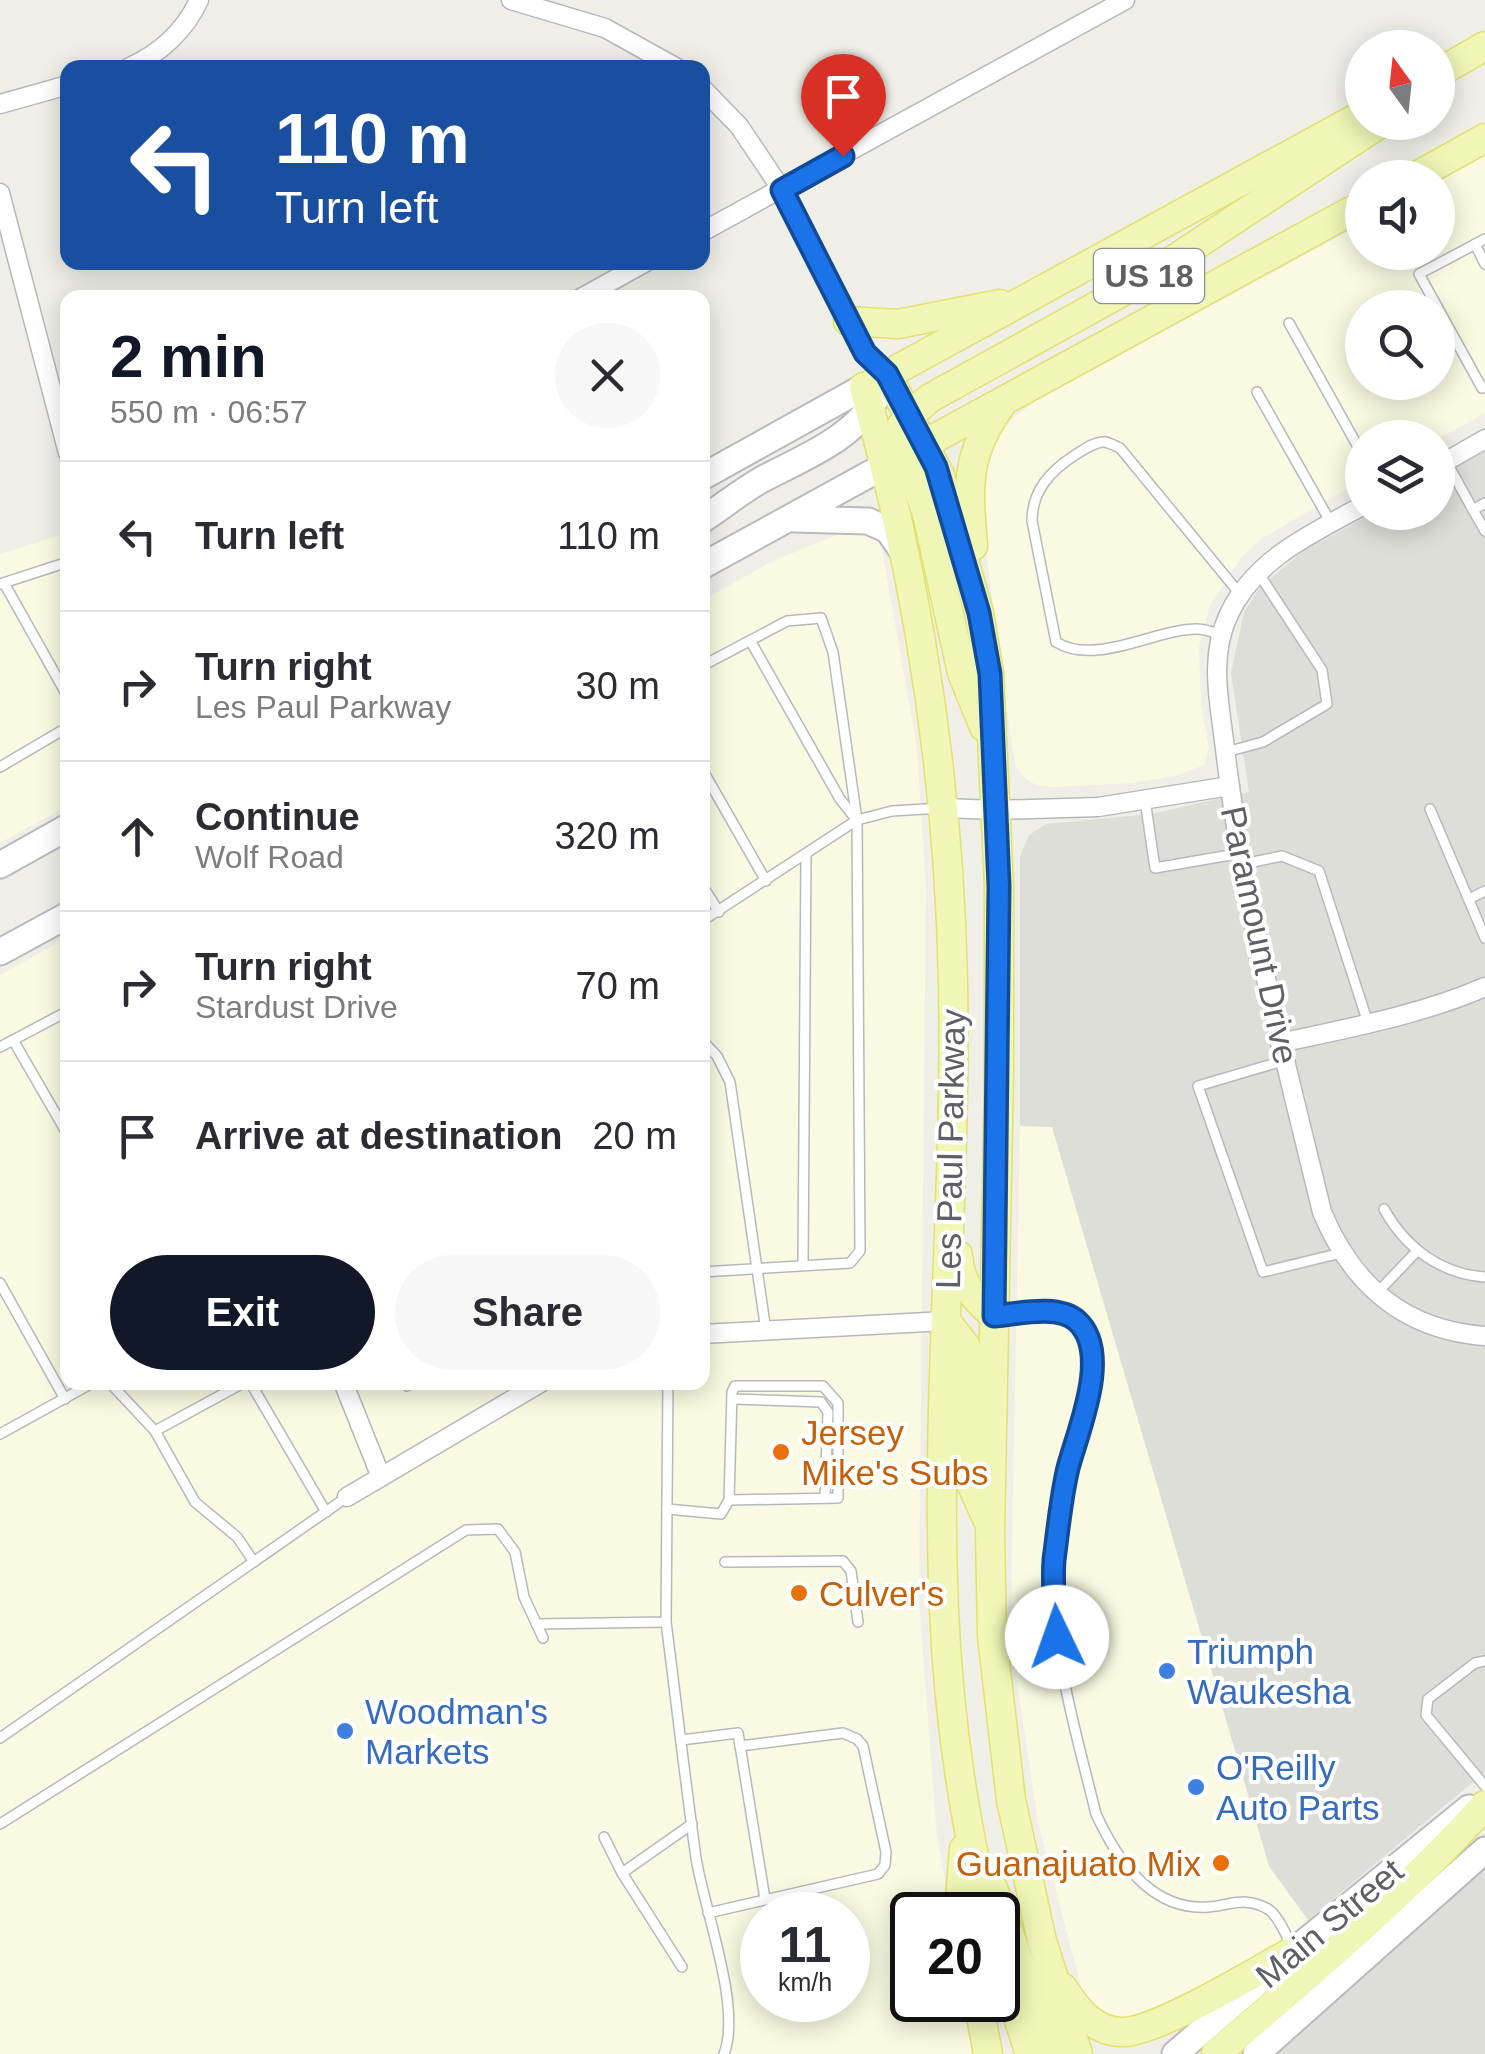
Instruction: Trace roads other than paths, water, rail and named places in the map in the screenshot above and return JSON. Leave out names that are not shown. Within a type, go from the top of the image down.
[{"type":"main road","points":[[1455,63],[1485,46]]},
{"type":"main road","points":[[710,473],[874,392],[1026,299],[1345,124]]},
{"type":"main road","points":[[1445,160],[1485,138]]},
{"type":"main road","name":"US 18","points":[[905,442],[942,390],[1140,282],[1355,140]]},
{"type":"main road","name":"US 18","points":[[905,442],[1007,397],[1345,214]]},
{"type":"main road","points":[[848,321],[898,324],[1026,299]]},
{"type":"main road","points":[[710,515],[756,483],[838,438],[874,392]]},
{"type":"main road","name":"Les Paul Parkway","points":[[874,392],[905,442],[940,475],[979,613],[990,674],[999,1075],[990,1525],[992,1636],[1005,1760],[1032,1904],[1078,2054]]},
{"type":"main road","name":"Les Paul Parkway","points":[[874,392],[905,442],[902,552],[930,704],[943,808],[952,968],[944,1612],[951,1705],[969,1831],[983,1892]]},
{"type":"main road","name":"US 18","points":[[979,613],[969,497],[971,467],[976,446],[1007,397]]},
{"type":"main road","points":[[710,562],[789,518],[905,442],[927,514],[962,673],[992,747]]},
{"type":"main road","points":[[789,518],[868,520],[888,530],[902,552]]},
{"type":"main road","points":[[0,865],[60,831]]},
{"type":"main road","points":[[0,952],[60,919]]},
{"type":"main road","points":[[951,1065],[962,1110],[960,1275],[965,1288],[994,1316]]},
{"type":"main road","points":[[946,1322],[965,1344],[970,1362],[970,1481],[990,1525]]},
{"type":"main road","name":"Main Street","points":[[1175,2054],[1294,1950],[1485,1795]]},
{"type":"main road","points":[[1216,2054],[1386,1908],[1485,1805]]},
{"type":"main road","points":[[962,1892],[969,1831]]},
{"type":"main road","points":[[969,1831],[998,1899],[1052,2054]]},
{"type":"main road","name":"Main Street","points":[[1256,2054],[1485,1850]]},
{"type":"main road","points":[[1050,1968],[1084,2016],[1110,2030],[1129,2031],[1180,2011],[1294,1950]]},
{"type":"main road","points":[[982,2022],[988,2054]]},
{"type":"main road","points":[[1020,2022],[1030,2054]]},
{"type":"street","points":[[142,60],[178,33],[199,0]]},
{"type":"street","points":[[511,0],[580,9],[664,60]]},
{"type":"street","points":[[710,228],[1105,5],[1125,0]]},
{"type":"street","points":[[0,104],[60,87]]},
{"type":"street","points":[[710,96],[739,126],[782,190],[865,353],[874,392]]},
{"type":"street","points":[[0,193],[60,422]]},
{"type":"street","points":[[595,290],[632,270]]},
{"type":"street","points":[[1455,456],[1485,439]]},
{"type":"street","name":"Paramount Drive","points":[[1345,515],[1304,537],[1258,572],[1240,594],[1221,634],[1216,690],[1242,859],[1264,977],[1322,1212],[1341,1253],[1376,1293],[1419,1320],[1447,1330],[1485,1336]]},
{"type":"street","points":[[943,808],[1098,806],[1230,786]]},
{"type":"street","points":[[1283,1051],[1432,1007],[1485,987]]},
{"type":"street","points":[[710,1334],[946,1322]]},
{"type":"street","points":[[346,1390],[381,1477]]},
{"type":"street","points":[[348,1497],[528,1390]]},
{"type":"lane","points":[[1485,239],[1419,274],[1482,388],[1485,387]]},
{"type":"lane","points":[[1475,244],[1485,264]]},
{"type":"lane","points":[[1289,322],[1345,423]]},
{"type":"lane","points":[[1256,392],[1331,523]]},
{"type":"lane","points":[[1221,634],[1196,629],[1124,647],[1067,648],[1056,642],[1032,521],[1032,505],[1040,488],[1056,467],[1086,448],[1104,442],[1120,448],[1240,594]]},
{"type":"lane","points":[[1455,483],[1485,531]]},
{"type":"lane","points":[[1473,510],[1485,503]]},
{"type":"lane","points":[[60,565],[2,583],[60,683]]},
{"type":"lane","points":[[1226,752],[1263,742],[1327,704],[1322,670],[1258,572]]},
{"type":"lane","points":[[710,662],[786,620],[821,618],[832,652],[857,820],[860,1251],[850,1263],[710,1271]]},
{"type":"lane","points":[[751,642],[840,798],[857,820]]},
{"type":"lane","points":[[0,766],[60,732]]},
{"type":"lane","points":[[710,783],[766,881]]},
{"type":"lane","points":[[1145,800],[1155,868],[1282,856],[1319,871],[1368,1024]]},
{"type":"lane","points":[[710,917],[857,820],[892,811],[943,808]]},
{"type":"lane","points":[[1430,810],[1485,938]]},
{"type":"lane","points":[[803,1264],[806,855]]},
{"type":"lane","points":[[1468,899],[1485,892]]},
{"type":"lane","points":[[710,898],[719,912]]},
{"type":"lane","points":[[0,1047],[60,1016]]},
{"type":"lane","points":[[13,1040],[60,1121]]},
{"type":"lane","points":[[710,1049],[730,1082],[766,1331]]},
{"type":"lane","points":[[1283,1051],[1198,1086],[1263,1272],[1341,1253]]},
{"type":"lane","points":[[1384,1208],[1396,1230],[1416,1252],[1438,1264],[1485,1277]]},
{"type":"lane","points":[[1376,1293],[1416,1252]]},
{"type":"lane","points":[[0,1283],[60,1389]]},
{"type":"lane","points":[[994,1316],[1049,1312],[1073,1317],[1087,1332],[1092,1360],[1089,1396],[1068,1468],[1054,1564],[1054,1604],[1060,1669],[1096,1814],[1106,1837],[1139,1882],[1165,1900],[1194,1908],[1244,1899],[1272,1911],[1294,1950]]},
{"type":"lane","points":[[667,1508],[721,1514],[730,1500],[735,1386],[823,1386],[838,1404],[838,1498],[730,1500]]},
{"type":"lane","points":[[60,1390],[65,1398]]},
{"type":"lane","points":[[0,1434],[80,1390]]},
{"type":"lane","points":[[117,1390],[155,1431],[195,1502],[237,1536],[254,1562]]},
{"type":"lane","points":[[155,1431],[233,1390]]},
{"type":"lane","points":[[253,1390],[326,1512]]},
{"type":"lane","points":[[668,1390],[666,1622],[692,1824],[728,1999],[728,2044],[724,2054]]},
{"type":"lane","points":[[732,1395],[821,1402],[828,1412],[825,1498]]},
{"type":"lane","points":[[0,1738],[348,1497]]},
{"type":"lane","points":[[0,1824],[466,1530],[498,1529],[515,1552],[524,1597],[543,1638]]},
{"type":"lane","points":[[725,1562],[843,1561],[851,1571],[858,1622]]},
{"type":"lane","points":[[536,1624],[666,1622]]},
{"type":"lane","points":[[1485,1661],[1475,1663],[1428,1699],[1425,1708],[1426,1715],[1485,1786]]},
{"type":"lane","points":[[681,1740],[738,1733],[764,1892]]},
{"type":"lane","points":[[740,1746],[843,1734],[857,1738],[863,1746],[886,1852],[885,1865],[878,1874],[800,1892]]},
{"type":"lane","points":[[622,1872],[692,1824]]},
{"type":"lane","points":[[604,1838],[682,1968]]},
{"type":"lane","points":[[708,1913],[740,1906]]},
{"type":"place","name":"Jersey Mike's Subs","points":[[781,1452]]},
{"type":"place","name":"Culver's","points":[[799,1593]]},
{"type":"place","name":"Triumph Waukesha","points":[[1167,1671]]},
{"type":"place","name":"Woodman's Markets","points":[[345,1731]]},
{"type":"place","name":"O'Reilly Auto Parts","points":[[1196,1787]]},
{"type":"place","name":"Guanajuato Mix","points":[[1221,1863]]}]
